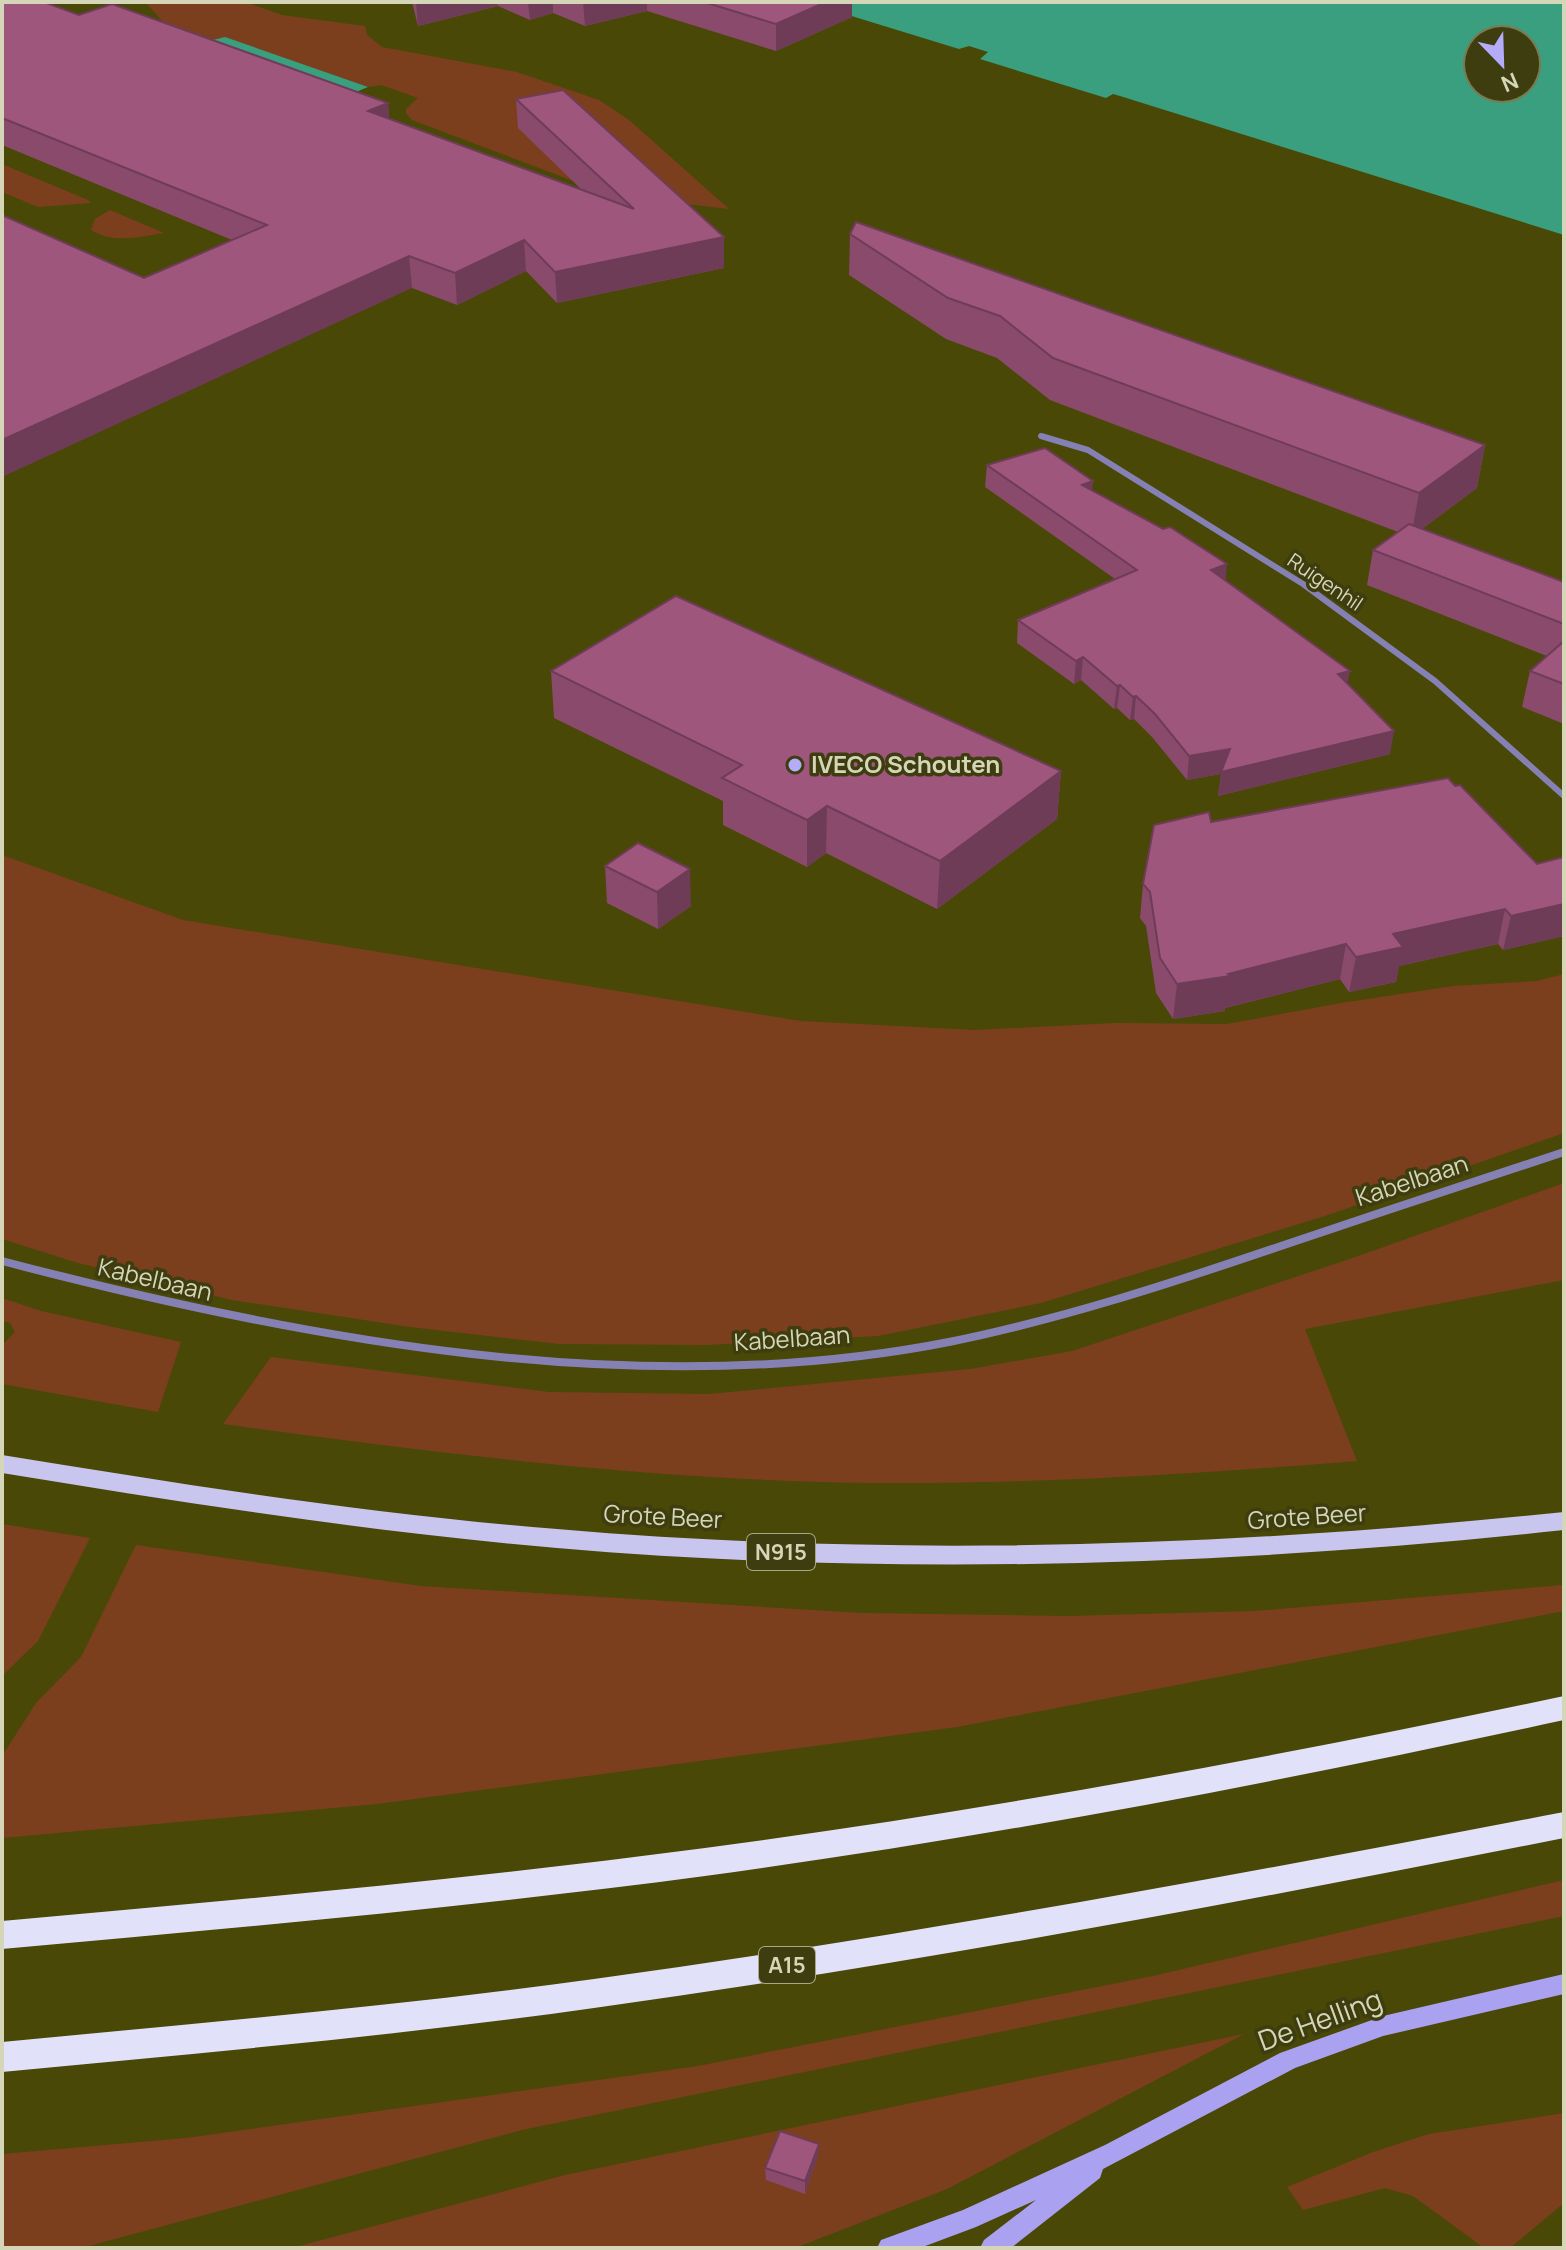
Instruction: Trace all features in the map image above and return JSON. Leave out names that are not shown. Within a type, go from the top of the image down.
[{"type":"highway","points":[[2,1935],[314,1906],[705,1862],[1044,1809],[1380,1748],[1564,1708]]},
{"type":"highway","name":"A15","points":[[2,2057],[452,2012],[807,1962],[1225,1892],[1564,1825]]},
{"type":"main road","name":"Grote Beer","points":[[2,1464],[213,1498],[413,1525],[620,1544],[824,1554],[1039,1557],[1249,1550],[1455,1534],[1564,1521]]},
{"type":"street","name":"Ruigenhil","points":[[1041,436],[1088,450],[1303,584],[1435,681],[1564,796]]},
{"type":"street","name":"Kabelbaan","points":[[2,1261],[99,1289],[238,1320],[401,1344],[547,1359],[671,1365],[781,1362],[902,1350],[1071,1313],[1564,1152]]},
{"type":"street","name":"De Helling","points":[[889,2248],[968,2219],[1113,2153],[1288,2060],[1383,2026],[1564,1984]]},
{"type":"street","name":"De Helling","points":[[992,2248],[1113,2153]]},
{"type":"shaded area","points":[[145,2],[245,2],[282,15],[365,26],[367,35],[382,47],[517,72],[599,100],[629,120],[729,209],[610,195],[412,120],[406,109],[418,98],[381,85],[368,87],[205,42],[165,24]]},
{"type":"shaded area","points":[[806,2],[1564,2],[1564,235],[1120,96],[1113,94],[1106,98],[980,59],[988,52],[969,46],[959,49]]},
{"type":"shaded area","points":[[225,37],[368,87],[351,94],[205,42]]},
{"type":"shaded area","points":[[2,164],[91,203],[38,207],[2,192]]},
{"type":"shaded area","points":[[110,210],[164,233],[118,238],[91,230],[95,219]]},
{"type":"shaded area","points":[[2,855],[183,920],[801,1021],[975,1030],[1115,1023],[1227,1024],[1453,986],[1537,981],[1564,974],[1564,1133],[1325,1216],[1041,1303],[878,1336],[708,1345],[559,1344],[410,1327],[232,1300],[78,1263],[2,1239]]},
{"type":"shaded area","points":[[1564,1183],[1564,1280],[1305,1329],[1357,1461],[1059,1480],[940,1483],[798,1481],[551,1464],[223,1424],[271,1357],[549,1392],[709,1394],[970,1369],[1072,1351],[1347,1260]]},
{"type":"shaded area","points":[[2,1298],[41,1311],[181,1342],[158,1412],[2,1384],[2,1345],[15,1332],[10,1323],[2,1321]]},
{"type":"shaded area","points":[[2,1524],[90,1538],[38,1641],[2,1676]]},
{"type":"shaded area","points":[[136,1545],[421,1586],[862,1613],[1069,1616],[1255,1611],[1564,1585],[1564,1611],[957,1727],[377,1804],[2,1838],[2,1756],[36,1703],[81,1657]]},
{"type":"shaded area","points":[[1564,1880],[1564,1916],[522,2130],[81,2248],[2,2248],[2,2154],[186,2138],[698,2066],[1153,1976]]},
{"type":"shaded area","points":[[1244,2034],[947,2189],[795,2248],[292,2248],[565,2175]]},
{"type":"shaded area","points":[[1564,2113],[1564,2203],[1510,2248],[1484,2248],[1413,2196],[1385,2188],[1303,2210],[1287,2187],[1373,2152],[1429,2134]]},
{"type":"building","points":[[2,2],[44,2],[79,15],[112,4],[388,103],[368,111],[634,209],[516,99],[563,90],[724,237],[555,272],[524,240],[455,273],[409,256],[2,440],[2,215],[144,278],[267,225],[2,118]]},
{"type":"building","points":[[704,2],[826,2],[776,24]]},
{"type":"building","points":[[856,222],[1485,445],[1419,493],[1053,358],[1000,316],[948,298],[850,234]]},
{"type":"building","points":[[1045,448],[1093,481],[1082,485],[1163,529],[1170,527],[1227,564],[1211,570],[1350,671],[1338,674],[1394,731],[1221,772],[1230,749],[1189,756],[1136,696],[1117,686],[1083,657],[1076,661],[1018,620],[1137,570],[987,465]]},
{"type":"building","points":[[1409,524],[1564,582],[1564,624],[1373,550]]},
{"type":"building","name":"IVECO Schouten","points":[[676,596],[1061,771],[940,861],[827,806],[807,820],[722,778],[742,765],[551,671]]},
{"type":"building","points":[[1564,641],[1564,684],[1530,671]]},
{"type":"building","points":[[1448,778],[1455,786],[1460,785],[1537,864],[1564,857],[1564,904],[1511,916],[1505,909],[1393,934],[1403,947],[1356,957],[1346,944],[1228,974],[1230,976],[1177,984],[1160,958],[1150,892],[1143,884],[1154,825],[1209,812],[1211,822]]},
{"type":"building","points":[[638,843],[690,869],[657,892],[605,866]]},
{"type":"building","points":[[780,2131],[819,2144],[805,2181],[765,2168]]},
{"type":"place","name":"IVECO Schouten","points":[[795,765]]}]
